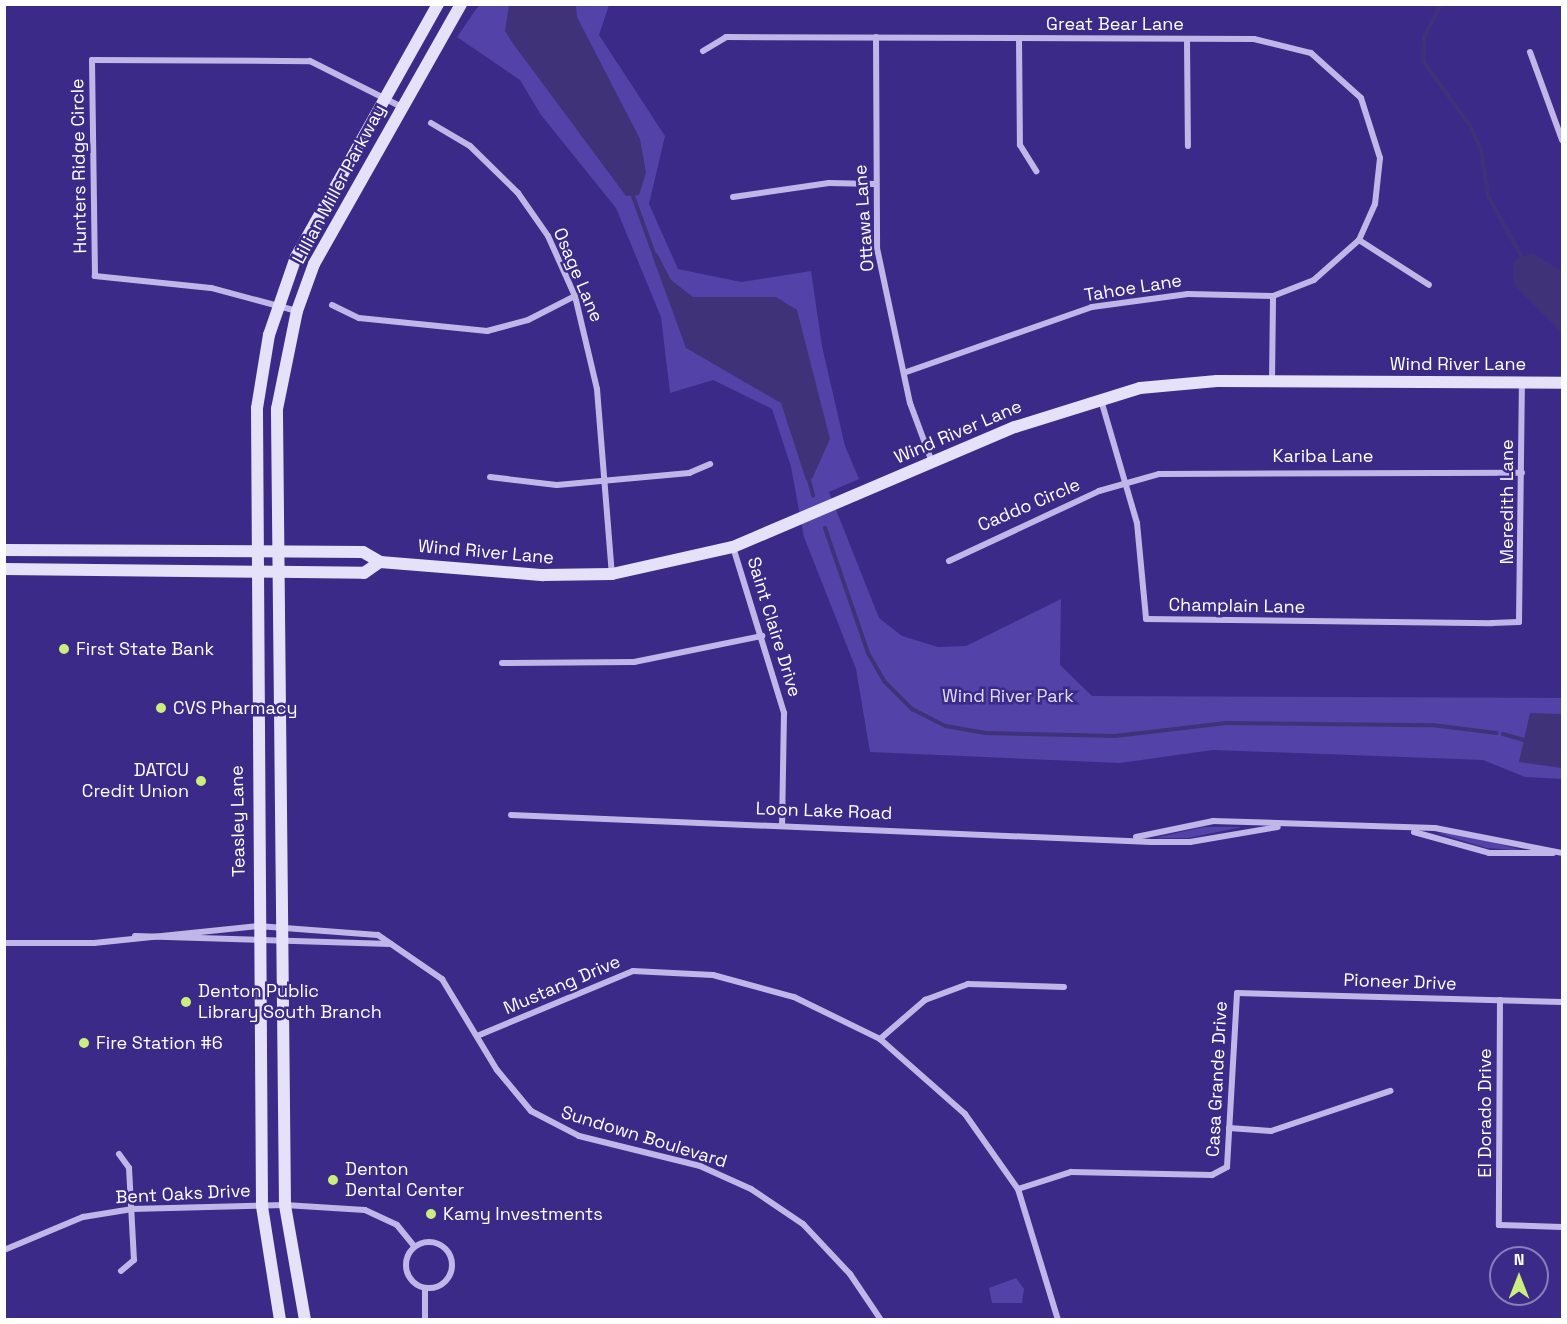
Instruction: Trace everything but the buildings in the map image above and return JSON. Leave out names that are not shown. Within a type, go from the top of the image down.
[{"type":"main road","name":"Lillian Miller Parkway","points":[[258,573],[258,408],[279,305],[296,257],[384,95],[438,4]]},
{"type":"main road","name":"Lillian Miller Parkway","points":[[279,573],[277,409],[297,311],[314,264],[400,106],[461,4]]},
{"type":"main road","name":"Wind River Lane","points":[[258,552],[363,552],[380,562],[543,575],[612,574],[733,547],[932,463],[1100,397],[1178,384],[1272,381],[1563,383]]},
{"type":"main road","points":[[4,550],[258,552]]},
{"type":"main road","points":[[44,570],[45,550]]},
{"type":"main road","name":"Wind River Lane","points":[[258,573],[364,573],[380,562]]},
{"type":"main road","points":[[4,569],[258,573]]},
{"type":"main road","name":"Teasley Lane","points":[[258,573],[258,939],[262,1206],[280,1320]]},
{"type":"main road","points":[[279,573],[285,1205],[305,1320]]},
{"type":"street","name":"Great Bear Lane","points":[[703,51],[726,37],[1187,39],[1284,43],[1311,52],[1350,83],[1370,117],[1380,158],[1375,204],[1359,240]]},
{"type":"street","name":"Ottawa Lane","points":[[876,38],[874,184],[878,248],[904,373],[932,463]]},
{"type":"street","points":[[1019,38],[1020,144],[1036,171]]},
{"type":"street","points":[[1187,39],[1188,146]]},
{"type":"street","points":[[1530,52],[1563,140]]},
{"type":"street","name":"Hunters Ridge Circle","points":[[297,311],[211,288],[95,276],[92,60],[310,61],[384,95],[400,106]]},
{"type":"street","name":"Osage Lane","points":[[431,123],[470,146],[518,193],[548,236],[575,296],[597,389],[610,524],[612,574]]},
{"type":"street","points":[[733,197],[829,183],[874,184]]},
{"type":"street","points":[[1359,240],[1430,285]]},
{"type":"street","name":"Tahoe Lane","points":[[904,373],[1092,307],[1188,294],[1273,296],[1331,270],[1359,240]]},
{"type":"street","points":[[332,305],[359,318],[487,331],[528,320],[575,296]]},
{"type":"street","points":[[1272,381],[1273,296]]},
{"type":"street","name":"Meredith Lane","points":[[1519,622],[1522,383]]},
{"type":"street","name":"Champlain Lane","points":[[1100,397],[1137,523],[1146,619],[1519,622]]},
{"type":"street","points":[[490,477],[557,485],[688,472],[710,464]]},
{"type":"street","name":"Kariba Lane","points":[[1125,483],[1200,470],[1522,472]]},
{"type":"street","name":"Caddo Circle","points":[[949,561],[972,546],[1125,483]]},
{"type":"street","name":"Saint Claire Drive","points":[[733,547],[784,713],[782,825]]},
{"type":"street","points":[[502,663],[634,662],[762,636]]},
{"type":"street","name":"Loon Lake Road","points":[[511,815],[1135,837],[1190,842],[1278,827]]},
{"type":"street","name":"Loon Lake Road","points":[[1135,837],[1213,821],[1278,827],[1472,832],[1553,852]]},
{"type":"street","name":"Loon Lake Road","points":[[1411,831],[1489,853],[1563,853]]},
{"type":"street","name":"Sundown Boulevard","points":[[4,943],[94,943],[134,935],[282,925],[353,929],[391,944],[442,979],[517,1100],[554,1126],[711,1170],[803,1224],[879,1317]]},
{"type":"street","name":"Sundown Boulevard","points":[[134,935],[391,944]]},
{"type":"street","name":"Mustang Drive","points":[[477,1036],[633,971],[659,969],[713,975],[794,997],[880,1039],[965,1114],[1018,1190],[1058,1320]]},
{"type":"street","points":[[880,1039],[925,1000],[968,984],[1064,987]]},
{"type":"street","name":"Pioneer Drive","points":[[1237,993],[1563,1002]]},
{"type":"street","name":"Casa Grande Drive","points":[[1018,1190],[1071,1172],[1212,1175],[1227,1167],[1237,993]]},
{"type":"street","name":"El Dorado Drive","points":[[1500,1000],[1499,1225],[1563,1227]]},
{"type":"street","points":[[1229,1128],[1271,1131],[1390,1091]]},
{"type":"street","points":[[119,1154],[129,1168],[134,1260],[121,1271]]},
{"type":"street","name":"Bent Oaks Drive","points":[[4,1250],[83,1217],[132,1209],[285,1205],[365,1210],[398,1225],[414,1246]]},
{"type":"street","points":[[414,1246],[442,1246],[452,1263],[448,1279],[425,1288],[414,1283],[405,1269],[414,1246]]},
{"type":"street","points":[[425,1288],[425,1320]]},
{"type":"street","points":[[871,1320],[879,1317]]},
{"type":"green space","name":"Wind River Park","points":[[479,5],[609,5],[599,35],[665,136],[649,204],[678,269],[741,282],[811,271],[822,346],[845,446],[859,479],[829,492],[879,618],[902,636],[938,647],[966,646],[1061,599],[1060,665],[1092,696],[1562,698],[1562,779],[1525,777],[1483,760],[1213,750],[1120,763],[870,752],[856,669],[804,537],[791,467],[772,409],[713,380],[670,393],[661,317],[616,208],[541,115],[520,80],[457,37]]},
{"type":"green space","points":[[1203,827],[1242,827],[1188,838],[1155,838]]},
{"type":"green space","points":[[1437,833],[1463,834],[1525,851],[1487,848]]},
{"type":"green space","points":[[1016,1278],[1024,1289],[1022,1303],[992,1303],[989,1288]]},
{"type":"shaded area","points":[[509,5],[576,5],[577,17],[640,139],[646,173],[639,195],[626,196],[514,45],[505,31]]},
{"type":"shaded area","points":[[657,253],[671,280],[693,297],[776,297],[797,310],[830,439],[812,479],[806,480],[781,403],[686,348],[652,255]]},
{"type":"shaded area","points":[[1532,253],[1562,271],[1562,333],[1514,285],[1513,261]]},
{"type":"shaded area","points":[[1530,713],[1562,714],[1562,768],[1519,762]]},
{"type":"waterway","points":[[1441,4],[1424,38],[1423,61],[1471,127],[1481,150],[1488,196],[1522,257]]},
{"type":"waterway","points":[[633,196],[654,254]]},
{"type":"waterway","points":[[809,480],[813,495]]},
{"type":"waterway","points":[[825,528],[868,653],[884,681],[912,709],[946,726],[985,733],[1115,736],[1226,723],[1432,725],[1497,733]]},
{"type":"waterway","points":[[1503,734],[1528,741]]},
{"type":"waterway","points":[[4,1029],[6,1065]]},
{"type":"place","name":"First State Bank","points":[[64,649]]},
{"type":"place","name":"CVS Pharmacy","points":[[161,708]]},
{"type":"place","name":"DATCU Credit Union","points":[[201,781]]},
{"type":"place","name":"Denton Public Library South Branch","points":[[186,1002]]},
{"type":"place","name":"Fire Station #6","points":[[84,1043]]},
{"type":"place","name":"Denton Dental Center","points":[[333,1180]]},
{"type":"place","name":"Kamy Investments","points":[[431,1214]]}]
